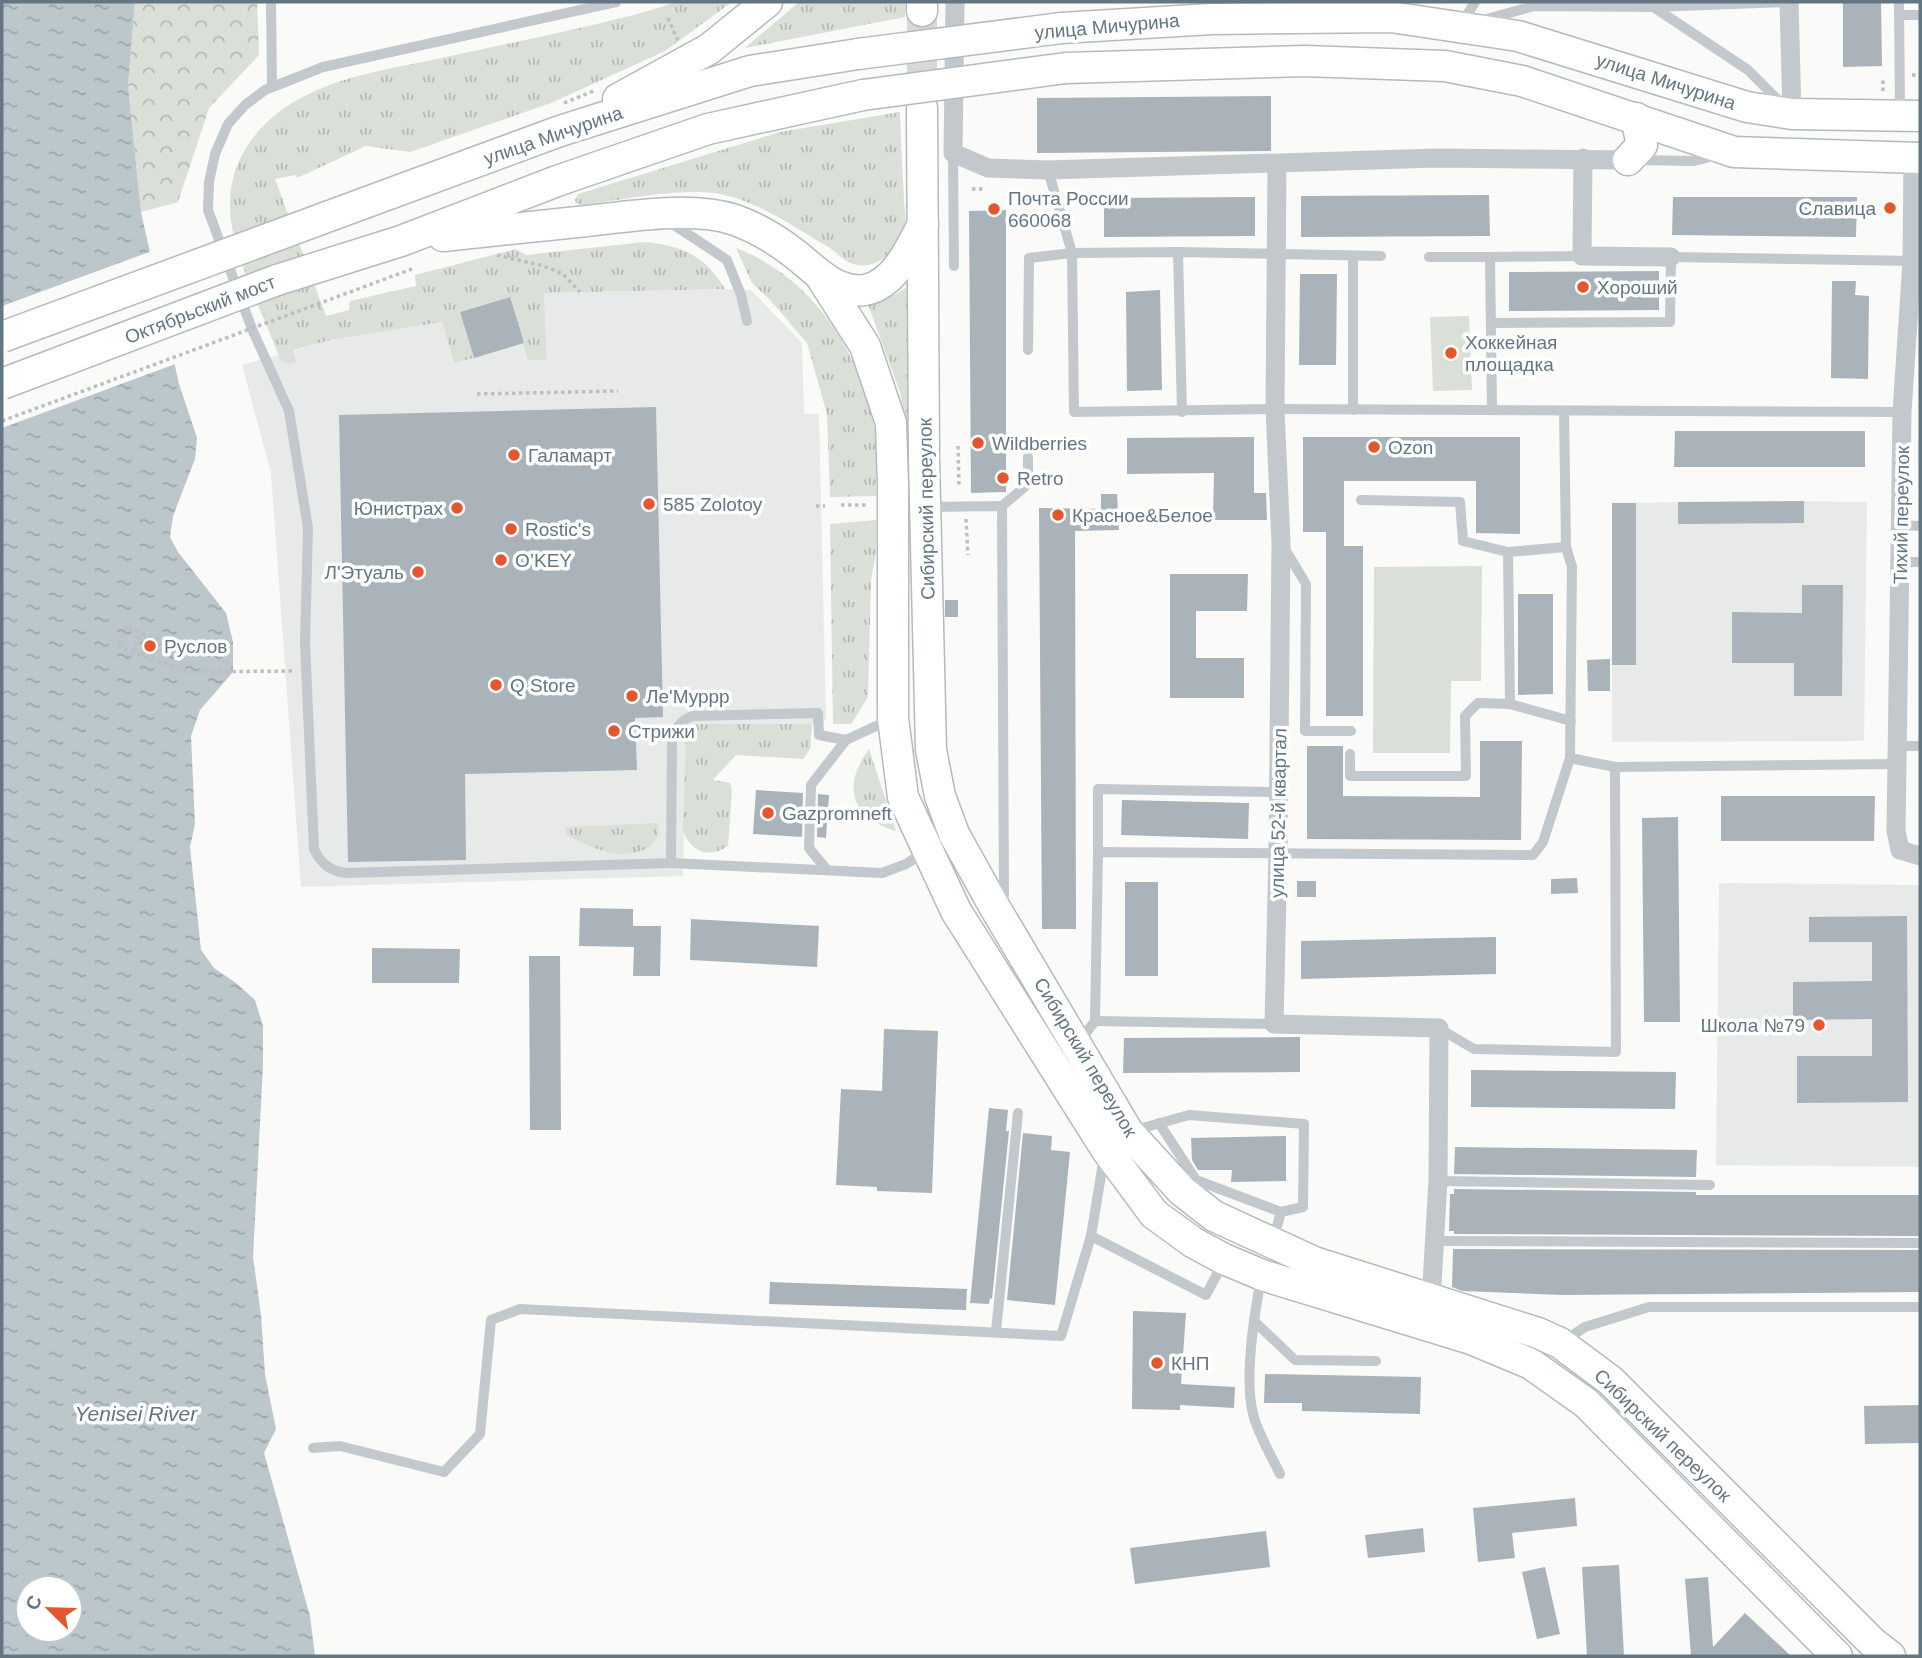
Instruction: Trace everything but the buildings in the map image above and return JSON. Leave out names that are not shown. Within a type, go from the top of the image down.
[{"type":"main road","points":[[560,131],[709,49],[767,2]]},
{"type":"main road","points":[[1061,29],[1131,7],[1137,2]]},
{"type":"main road","points":[[1360,2],[1391,17]]},
{"type":"main road","name":"улица Мичурина","points":[[2,337],[560,131],[750,71],[858,54],[1061,29],[1212,19],[1467,14],[1518,36],[1736,104],[1792,114],[1901,110]]},
{"type":"main road","name":"улица Мичурина","points":[[401,241],[558,181],[708,129],[863,95],[1066,68],[1305,61],[1444,66],[1522,81],[1734,152],[1916,158]]},
{"type":"main road","name":"Сибирский переулок","points":[[922,108],[925,508],[931,750],[940,796],[954,834],[994,906],[1087,1033],[1117,1141],[1214,1216],[1272,1244],[1314,1262],[1538,1333],[1560,1343],[1611,1381],[1872,1642],[1890,1656]]},
{"type":"main road","points":[[1628,160],[1642,145],[1636,118]]},
{"type":"main road","points":[[401,241],[655,214],[713,215],[735,220],[758,230],[791,251],[821,277],[853,290],[872,288],[885,281],[909,252],[923,224]]},
{"type":"main road","name":"Октябрьский мост","points":[[2,384],[277,280],[401,241]]},
{"type":"main road","name":"Сибирский переулок","points":[[821,277],[865,345],[891,423],[893,718],[903,797],[956,911],[1117,1141],[1154,1214],[1194,1243],[1262,1275],[1471,1339],[1531,1364],[1586,1403],[1838,1656]]},
{"type":"main road","points":[[926,851],[954,834]]},
{"type":"main road","points":[[1262,1275],[1272,1244]]},
{"type":"street","points":[[955,2],[953,153],[988,168],[1048,170],[1437,158],[1628,160]]},
{"type":"street","points":[[1788,2],[1792,114]]},
{"type":"street","points":[[1583,158],[1582,256],[1671,257]]},
{"type":"street","name":"Тихий переулок","points":[[1916,158],[1916,261],[1902,412],[1911,525],[1900,562],[1896,831],[1900,850],[1920,856]]},
{"type":"street","name":"улица 52-й квартал","points":[[1274,1024],[1281,543],[1275,409],[1277,164]]},
{"type":"street","points":[[1274,1024],[1439,1028],[1438,1181],[1432,1301]]},
{"type":"lane","points":[[271,2],[272,87]]},
{"type":"lane","points":[[616,2],[323,67],[272,87],[245,105],[228,124],[215,154],[209,182],[208,209],[252,329],[289,411],[308,528],[305,642],[314,849],[323,864],[330,869],[347,873],[671,863],[883,873],[906,864],[926,851]]},
{"type":"lane","points":[[1467,14],[1534,6],[1788,2]]},
{"type":"lane","points":[[1899,2],[1901,110]]},
{"type":"lane","points":[[1650,4],[1748,70],[1792,114]]},
{"type":"lane","points":[[1899,15],[1920,15]]},
{"type":"lane","points":[[1628,160],[1694,161],[1734,152]]},
{"type":"lane","points":[[953,153],[954,267]]},
{"type":"lane","points":[[1048,170],[1072,253],[1073,412],[1275,409],[1902,412]]},
{"type":"lane","points":[[655,214],[727,260],[741,295],[747,321]]},
{"type":"lane","points":[[1178,252],[1182,412]]},
{"type":"lane","points":[[1028,350],[1029,258],[1072,253],[1178,252],[1381,256]]},
{"type":"lane","points":[[1353,256],[1353,410]]},
{"type":"lane","points":[[1429,257],[1582,256]]},
{"type":"lane","points":[[1490,257],[1492,411]]},
{"type":"lane","points":[[1492,323],[1670,322],[1671,257],[1916,261]]},
{"type":"lane","points":[[1098,852],[1533,855],[1543,842],[1570,758],[1572,567],[1566,547],[1564,411]]},
{"type":"lane","points":[[925,508],[1002,506],[1028,484],[1028,457]]},
{"type":"lane","points":[[1361,500],[1460,502],[1463,541],[1508,552],[1566,547]]},
{"type":"lane","points":[[994,906],[1004,895],[1002,506]]},
{"type":"lane","points":[[1281,543],[1306,584],[1305,731],[1351,732]]},
{"type":"lane","points":[[1508,552],[1510,704]]},
{"type":"lane","points":[[1900,562],[1920,562]]},
{"type":"lane","points":[[1350,754],[1350,776],[1466,776],[1465,716],[1478,703],[1510,704],[1571,721]]},
{"type":"lane","points":[[671,863],[672,742],[675,730],[682,721],[693,716],[818,713],[819,735],[846,740]]},
{"type":"lane","points":[[827,870],[809,848],[811,785],[846,740],[893,718]]},
{"type":"lane","points":[[1570,758],[1615,767],[1897,755],[1920,746]]},
{"type":"lane","points":[[1439,1028],[1474,1049],[1616,1052],[1615,767]]},
{"type":"lane","points":[[1274,1024],[1087,1033],[1098,852],[1098,789],[1279,792]]},
{"type":"lane","points":[[996,1331],[1018,1114]]},
{"type":"lane","points":[[313,1448],[340,1446],[444,1472],[480,1434],[491,1320],[520,1309],[1061,1336],[1117,1141],[1159,1123],[1189,1115],[1304,1124],[1303,1207],[1281,1212],[1196,1180],[1159,1123]]},
{"type":"lane","points":[[1438,1181],[1710,1185]]},
{"type":"lane","points":[[1272,1244],[1281,1212]]},
{"type":"lane","points":[[1091,1236],[1206,1295],[1224,1259]]},
{"type":"lane","points":[[1436,1241],[1920,1243]]},
{"type":"lane","points":[[1262,1275],[1254,1321],[1250,1371],[1253,1414],[1280,1474]]},
{"type":"lane","points":[[1560,1343],[1585,1326],[1650,1307],[1920,1307]]},
{"type":"lane","points":[[1254,1321],[1294,1360],[1376,1362]]},
{"type":"path","points":[[668,18],[681,50]]},
{"type":"path","points":[[1883,78],[1901,110]]},
{"type":"path","points":[[972,189],[985,189]]},
{"type":"path","points":[[496,255],[563,274],[580,292]]},
{"type":"path","points":[[2,421],[412,269]]},
{"type":"path","points":[[477,394],[618,391]]},
{"type":"path","points":[[958,446],[959,486]]},
{"type":"path","points":[[841,505],[874,505]]},
{"type":"path","points":[[816,506],[825,506]]},
{"type":"path","points":[[966,519],[968,555]]},
{"type":"path","points":[[165,664],[172,645],[126,627],[118,647],[187,672],[292,671]]},
{"type":"path","points":[[133,652],[140,633]]},
{"type":"path","points":[[142,655],[150,636]]},
{"type":"path","points":[[153,659],[161,640]]},
{"type":"shaded area","points":[[751,290],[802,343],[804,414],[819,414],[826,720],[812,724],[696,724],[692,727],[686,736],[683,876],[301,887],[271,473],[242,365],[331,340],[442,322],[454,363],[524,343],[547,360],[544,293]]},
{"type":"shaded area","points":[[1867,502],[1864,741],[1612,742],[1612,503]]},
{"type":"shaded area","name":"Школа №79","points":[[1719,883],[1920,885],[1920,1167],[1716,1165]]},
{"type":"green space","points":[[135,2],[257,2],[259,55],[209,108],[178,202],[141,212],[128,86]]},
{"type":"green space","points":[[675,2],[732,2],[665,51],[551,103],[410,152],[366,146],[297,178],[296,175],[275,179],[326,316],[349,310],[350,301],[416,286],[415,275],[516,249],[526,255],[644,242],[670,246],[701,260],[725,289],[544,293],[547,360],[528,360],[509,297],[460,312],[474,358],[454,363],[442,322],[331,340],[293,350],[296,362],[286,364],[280,359],[242,264],[230,208],[235,172],[242,156],[262,127],[275,115],[319,89],[348,79],[593,25]]},
{"type":"green space","points":[[799,2],[905,2],[905,17],[745,48]]},
{"type":"green space","points":[[900,112],[905,230],[893,250],[873,264],[857,265],[849,262],[777,216],[720,194],[670,193],[582,205],[575,200],[578,194],[780,132]]},
{"type":"green space","points":[[736,248],[762,260],[786,276],[826,317],[842,341],[866,393],[875,430],[876,496],[830,497],[827,414],[807,343],[752,283]]},
{"type":"green space","points":[[911,285],[915,392],[908,433],[900,392],[868,304],[887,299]]},
{"type":"green space","name":"Хоккейная площадка","points":[[1469,316],[1472,390],[1433,391],[1430,317]]},
{"type":"green space","points":[[876,520],[876,553],[871,580],[868,697],[851,724],[833,724],[830,524]]},
{"type":"green space","points":[[1482,566],[1481,681],[1451,681],[1450,753],[1373,753],[1374,567]]},
{"type":"green space","points":[[696,724],[812,724],[810,749],[803,759],[736,755],[713,780],[730,783],[732,790],[728,846],[708,853],[691,844],[683,831],[686,736]]},
{"type":"green space","points":[[869,749],[896,831],[869,818],[855,799],[855,775]]},
{"type":"green space","points":[[658,823],[656,839],[651,845],[628,854],[595,848],[566,835],[565,827]]},
{"type":"water","name":"Yenisei River","points":[[2,2],[135,2],[128,86],[141,212],[179,384],[197,438],[195,459],[173,516],[170,537],[178,552],[226,613],[233,642],[233,672],[200,710],[191,736],[195,824],[190,847],[201,950],[214,968],[255,1000],[263,1026],[253,1257],[265,1374],[276,1429],[264,1453],[310,1616],[315,1656],[2,1656]]},
{"type":"pier","points":[[152,251],[178,363],[2,428],[2,306]]},
{"type":"tunnel","points":[[922,11],[922,108]]},
{"type":"place","name":"Славица","points":[[1890,208]]},
{"type":"place","name":"Почта России 660068","points":[[994,209]]},
{"type":"place","name":"Хороший","points":[[1583,287]]},
{"type":"place","name":"Хоккейная площадка","points":[[1451,353]]},
{"type":"place","name":"Wildberries","points":[[978,443]]},
{"type":"place","name":"Ozon","points":[[1374,447]]},
{"type":"place","name":"Галамарт","points":[[514,455]]},
{"type":"place","name":"Retro","points":[[1003,478]]},
{"type":"place","name":"585 Zolotoy","points":[[649,504]]},
{"type":"place","name":"Юнистрах","points":[[457,508]]},
{"type":"place","name":"Красное&Белое","points":[[1058,515]]},
{"type":"place","name":"Rostic's","points":[[511,529]]},
{"type":"place","name":"O’KEY","points":[[501,560]]},
{"type":"place","name":"Л'Этуаль","points":[[418,572]]},
{"type":"place","name":"Руслов","points":[[150,646]]},
{"type":"place","name":"Q Store","points":[[496,685]]},
{"type":"place","name":"Ле'Муррр","points":[[632,696]]},
{"type":"place","name":"Стрижи","points":[[614,731]]},
{"type":"place","name":"Gazpromneft","points":[[768,813]]},
{"type":"place","name":"Школа №79","points":[[1819,1025]]},
{"type":"place","name":"КНП","points":[[1157,1363]]}]
